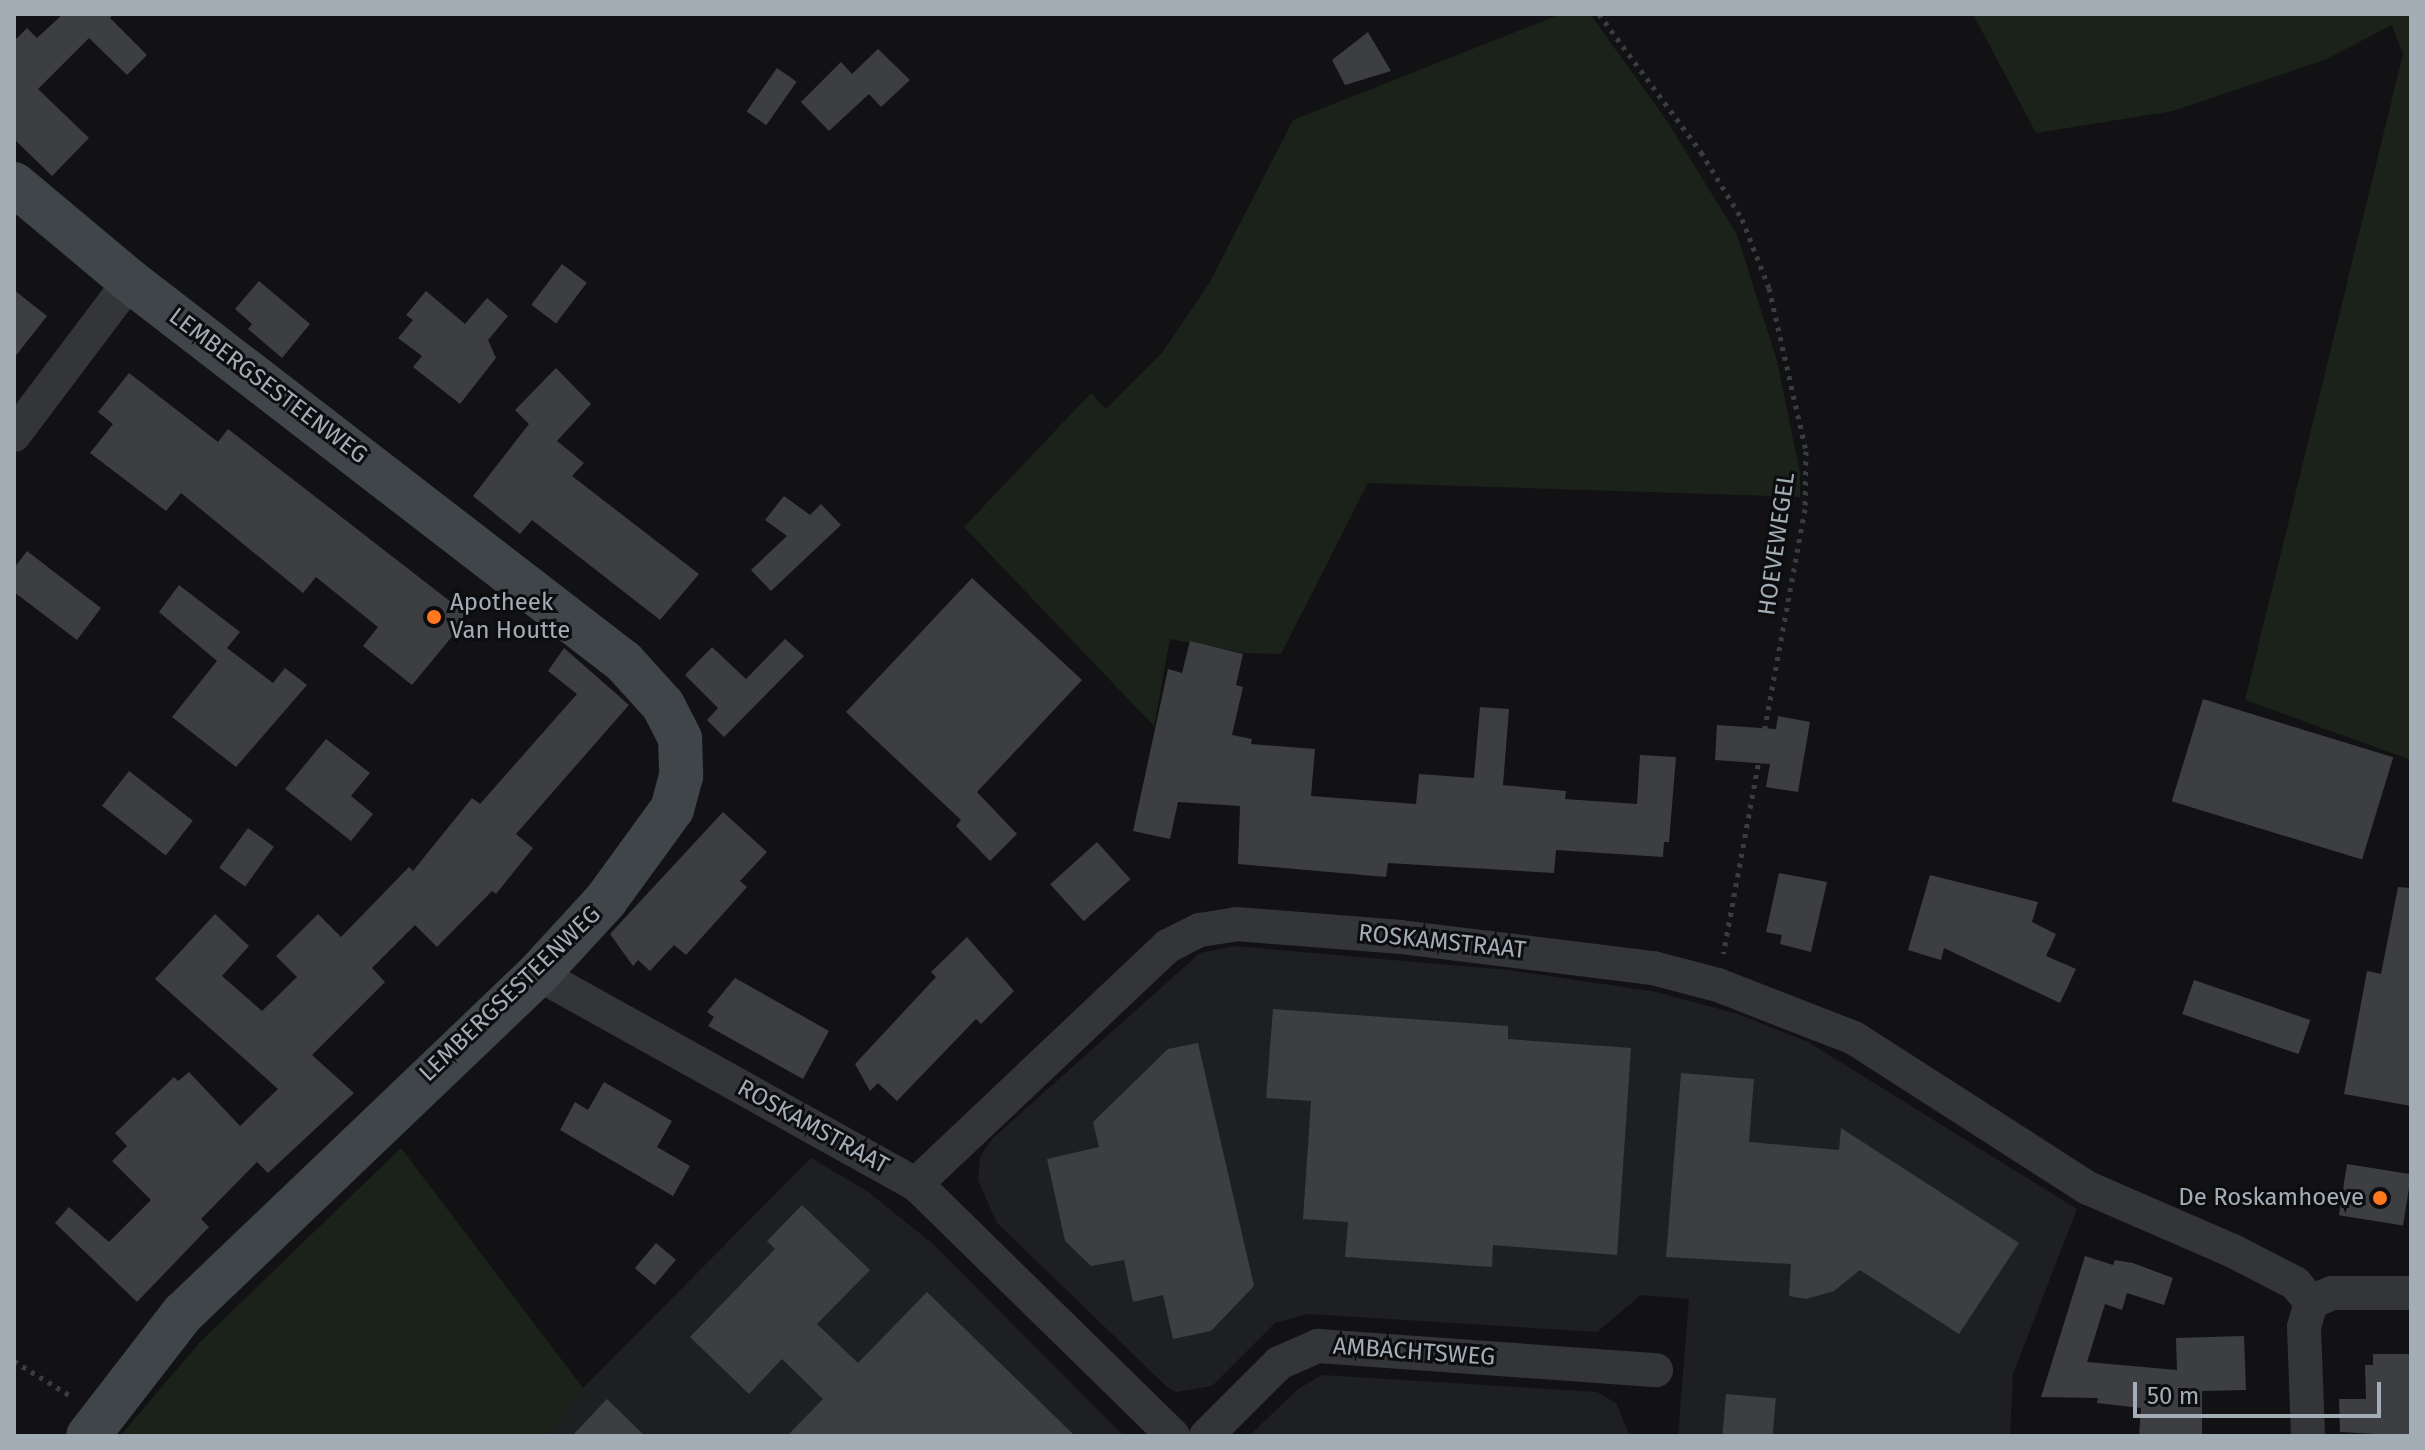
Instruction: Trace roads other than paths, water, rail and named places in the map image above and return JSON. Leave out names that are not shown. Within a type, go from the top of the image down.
[{"type":"street","name":"LEMBERGSESTEENWEG","points":[[14,184],[130,281],[624,662],[663,705],[680,739],[681,776],[672,809],[606,900],[538,974],[183,1313],[94,1428]]},
{"type":"street","points":[[14,435],[130,281]]},
{"type":"street","name":"ROSKAMSTRAAT","points":[[538,974],[916,1184],[1168,946],[1200,930],[1236,924],[1536,951],[1653,968],[1718,985],[1854,1038],[2088,1188],[2233,1251],[2295,1283],[2311,1302]]},
{"type":"street","points":[[916,1184],[1173,1436]]},
{"type":"street","points":[[2308,1436],[2304,1327],[2311,1302],[2332,1293],[2411,1293]]},
{"type":"street","name":"AMBACHTSWEG","points":[[1206,1436],[1279,1363],[1318,1346],[1656,1370]]},
{"type":"place","name":"Apotheek Van Houtte","points":[[434,617]]},
{"type":"place","name":"De Roskamhoeve","points":[[2380,1198]]}]
